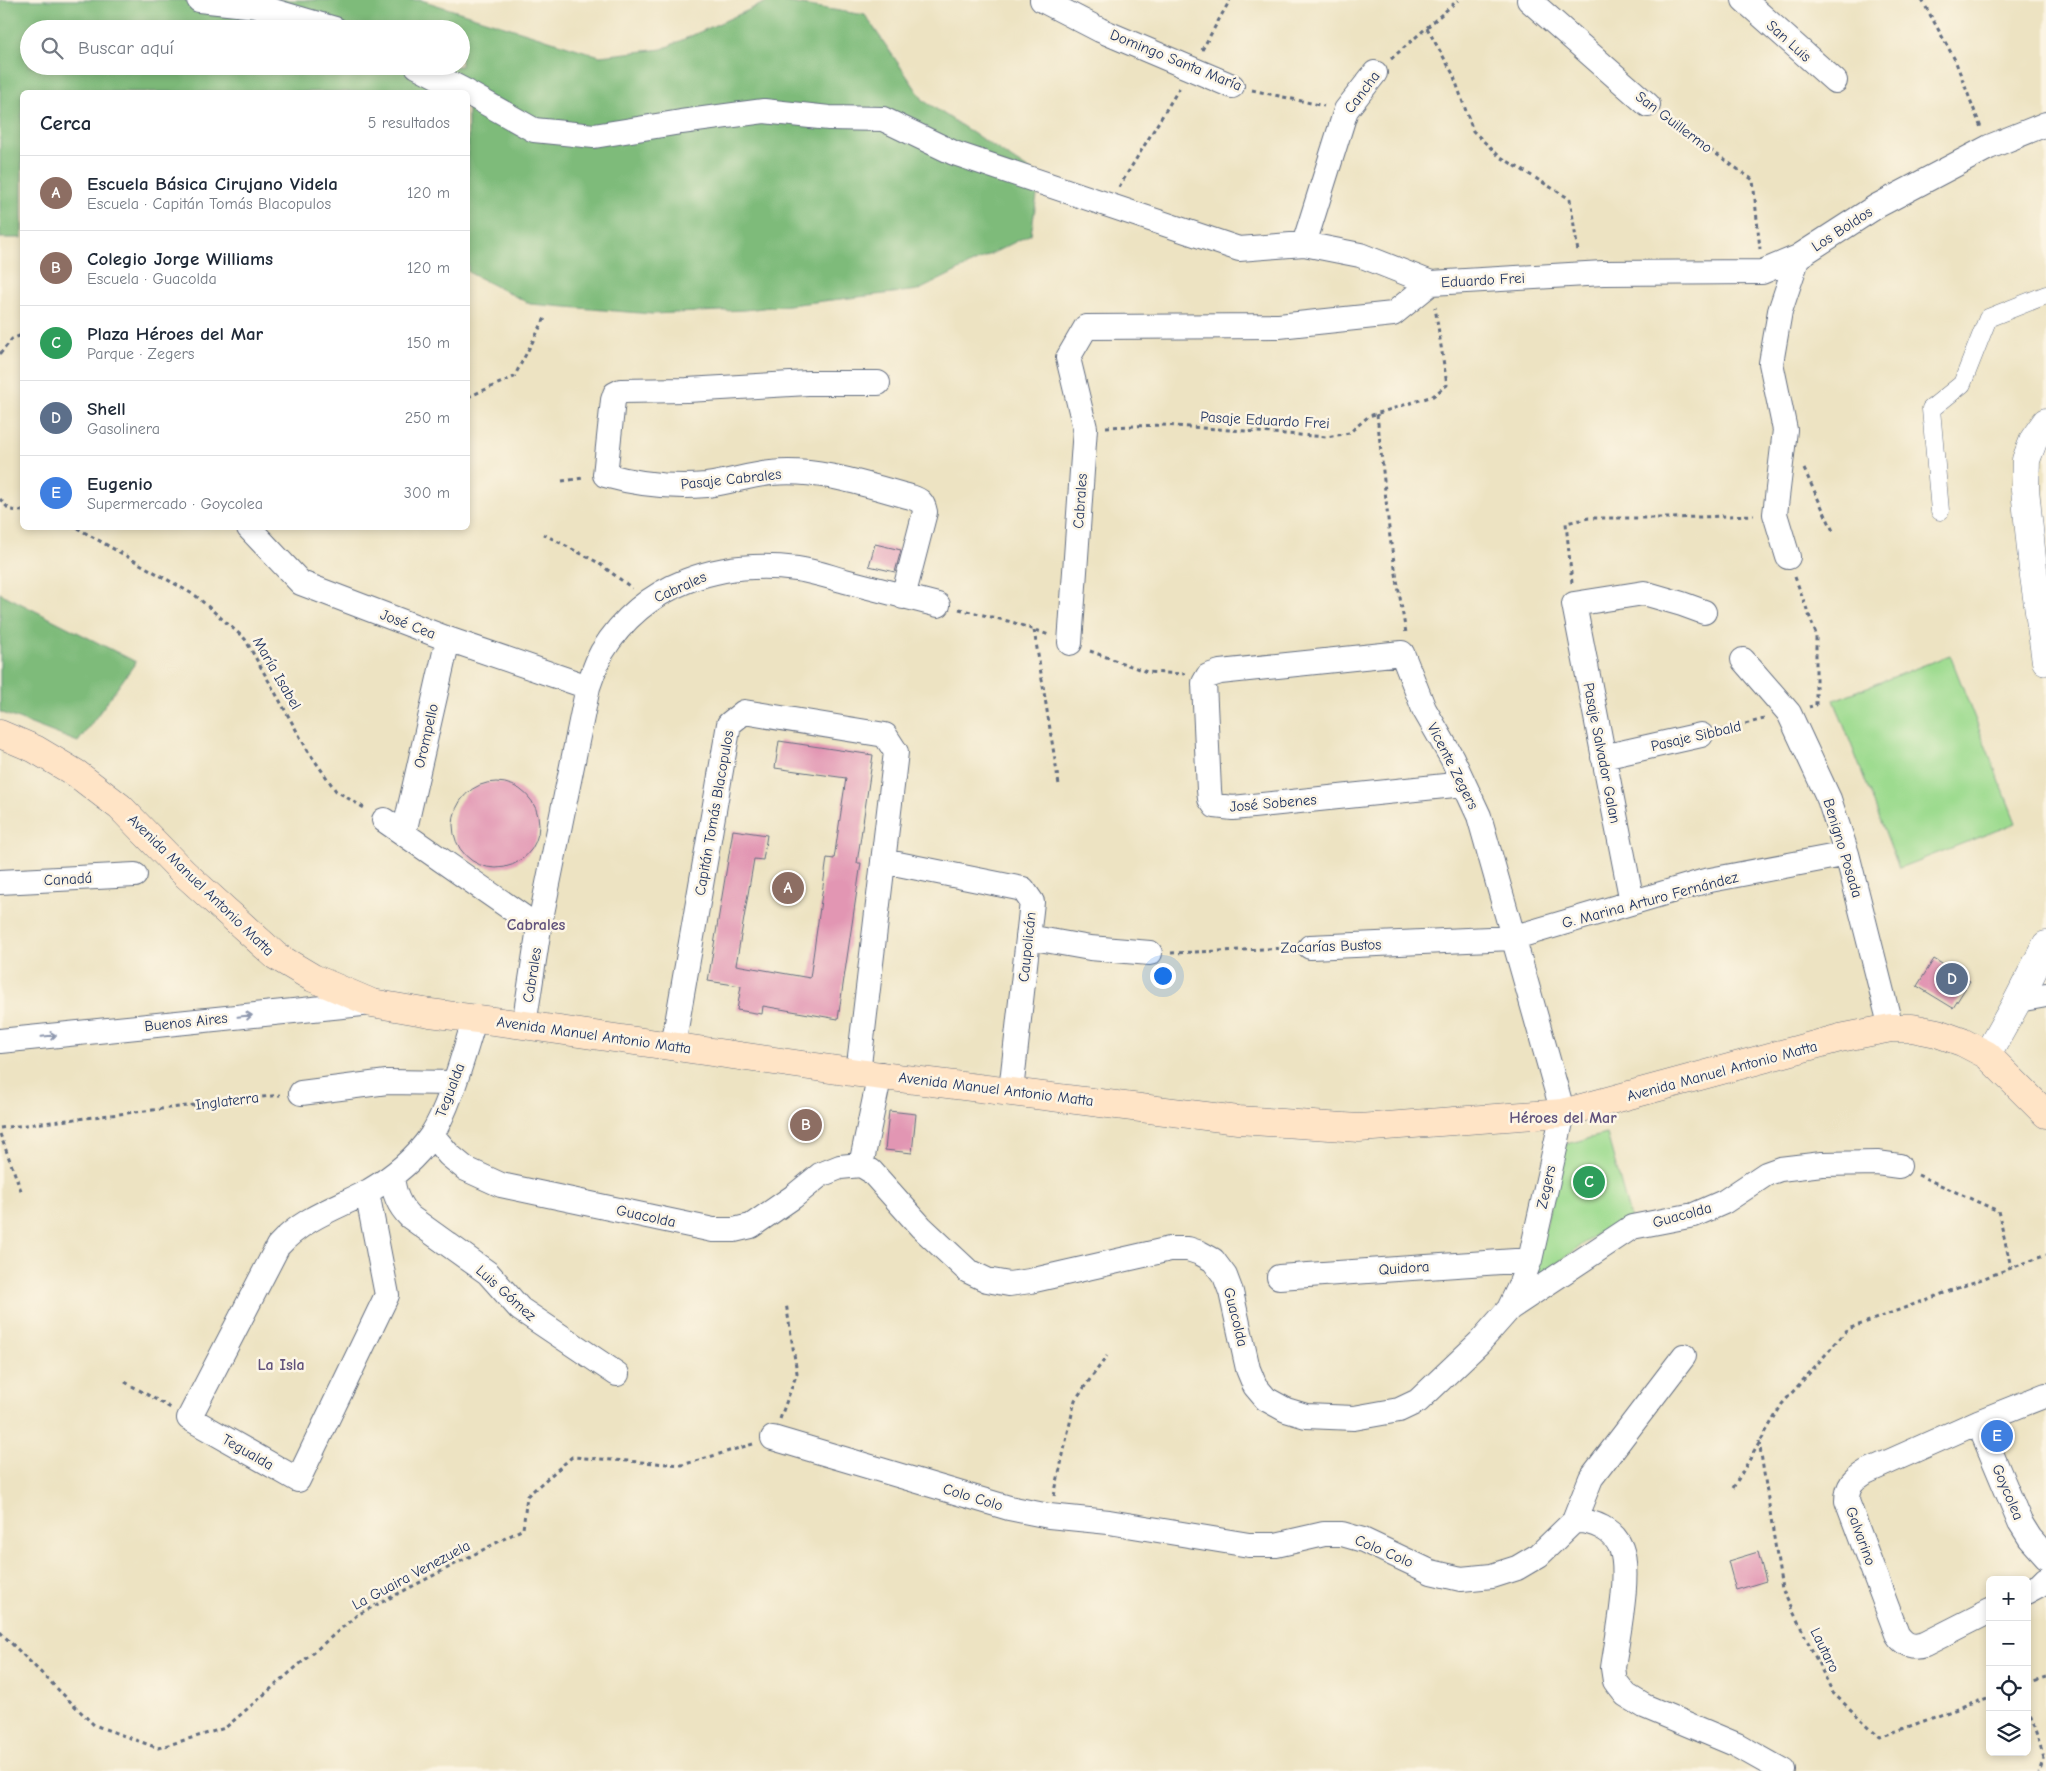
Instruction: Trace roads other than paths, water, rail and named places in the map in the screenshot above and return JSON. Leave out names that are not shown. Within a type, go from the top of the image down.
[{"type":"main road","name":"Avenida Manuel Antonio Matta","points":[[0,734],[36,749],[77,774],[120,807],[190,879],[276,956],[330,986],[372,1003],[430,1013],[869,1074],[1238,1120],[1359,1128],[1563,1114],[1840,1038],[1891,1028],[1912,1028],[1937,1033],[1987,1054],[2046,1114]]},
{"type":"street","points":[[199,0],[256,6],[304,20]]},
{"type":"street","name":"Domingo Santa María","points":[[1042,0],[1100,30],[1232,86]]},
{"type":"street","name":"San Guillermo","points":[[1528,0],[1648,105]]},
{"type":"street","name":"San Luis","points":[[1744,0],[1835,81]]},
{"type":"street","name":"Cancha","points":[[1304,244],[1346,110],[1375,73]]},
{"type":"street","points":[[434,75],[461,90]]},
{"type":"street","points":[[470,95],[534,130],[594,136],[764,111],[829,118],[884,119],[954,153],[1240,249],[1304,244],[1360,255],[1432,283]]},
{"type":"street","name":"Los Boldos","points":[[1788,557],[1775,514],[1785,430],[1771,363],[1780,312],[1798,258],[1877,206],[1988,147],[2046,124]]},
{"type":"street","name":"Eduardo Frei","points":[[1086,327],[1279,326],[1393,314],[1432,283],[1604,273],[1762,272],[1798,258]]},
{"type":"street","points":[[1940,511],[1931,409],[1962,384],[1988,318],[2046,295]]},
{"type":"street","name":"Cabrales","points":[[1070,643],[1085,428],[1068,358],[1086,327]]},
{"type":"street","name":"Pasaje Cabrales","points":[[878,383],[808,383],[687,390],[621,391],[612,400],[605,475],[645,484],[680,486],[708,485],[772,473],[808,473],[836,477],[911,496],[920,500],[924,505],[924,512],[903,597]]},
{"type":"street","points":[[2046,422],[2034,439],[2026,460],[2025,489],[2033,569],[2046,661]]},
{"type":"street","name":"José Cea","points":[[252,530],[301,583],[448,639],[588,687]]},
{"type":"street","name":"Cabrales","points":[[524,1025],[539,928],[588,687],[601,654],[612,638],[646,602],[688,580],[724,569],[764,566],[800,569],[938,605]]},
{"type":"street","name":"Pasaje Salvador Galan","points":[[1632,902],[1574,604],[1644,593],[1704,612]]},
{"type":"street","name":"Orompello","points":[[404,832],[448,639]]},
{"type":"street","name":"José Sobenes","points":[[1402,653],[1220,672],[1208,676],[1204,683],[1204,691],[1210,799],[1214,806],[1233,808],[1464,784]]},
{"type":"street","name":"Vicente Zegers","points":[[1402,653],[1424,709],[1452,758],[1479,816],[1563,1114]]},
{"type":"street","name":"Benigno Posada","points":[[1743,660],[1789,713],[1829,799],[1847,854],[1891,1028]]},
{"type":"street","name":"Capitán Tomás Blacopulos","points":[[673,1046],[729,724],[744,712],[885,735],[896,752],[883,861],[869,1074]]},
{"type":"street","name":"Pasaje Sibbald","points":[[1603,757],[1701,735]]},
{"type":"street","points":[[384,820],[404,832],[539,928]]},
{"type":"street","name":"G. Marina Arturo Fernández","points":[[1512,938],[1705,881],[1847,854]]},
{"type":"street","name":"Caupolicán","points":[[883,861],[1023,889],[1032,902],[1011,1091]]},
{"type":"street","name":"Canadá","points":[[0,882],[135,875]]},
{"type":"street","points":[[1028,937],[1090,948],[1150,954]]},
{"type":"street","name":"Zacarías Bustos","points":[[1310,947],[1512,938]]},
{"type":"street","points":[[1987,1054],[2018,1000],[2046,945]]},
{"type":"street","points":[[2018,1000],[2046,995]]},
{"type":"street","name":"Buenos Aires","points":[[0,1041],[372,1003]]},
{"type":"street","name":"Tegualda","points":[[367,1192],[386,1295],[298,1480],[189,1418],[278,1246],[291,1232],[316,1216],[367,1192],[392,1177],[417,1153],[432,1135],[454,1083],[475,1018]]},
{"type":"street","points":[[861,1165],[869,1074]]},
{"type":"street","points":[[301,1092],[386,1082],[454,1083]]},
{"type":"street","name":"Zegers","points":[[1530,1260],[1563,1114]]},
{"type":"street","name":"Guacolda","points":[[432,1135],[449,1155],[466,1169],[501,1185],[713,1230],[734,1230],[751,1226],[793,1198],[820,1175],[840,1167],[861,1165],[871,1171],[921,1227],[968,1271],[987,1280],[1009,1284],[1030,1281],[1170,1249],[1188,1249],[1213,1260],[1225,1276],[1231,1292],[1248,1369],[1255,1386],[1266,1399],[1286,1410],[1306,1416],[1354,1418],[1400,1410],[1418,1401],[1479,1344],[1509,1309],[1520,1288],[1530,1260]]},
{"type":"street","name":"Guacolda","points":[[1509,1309],[1632,1227],[1694,1214],[1724,1202],[1766,1174],[1780,1169],[1822,1164],[1877,1163],[1899,1166]]},
{"type":"street","name":"Luis Gómez","points":[[392,1177],[394,1190],[401,1207],[410,1217],[488,1274],[520,1309],[617,1374]]},
{"type":"street","name":"Quidora","points":[[1278,1277],[1530,1260]]},
{"type":"street","points":[[1684,1356],[1591,1478],[1574,1521],[1585,1520],[1597,1524],[1609,1532],[1621,1548],[1626,1573],[1613,1668],[1616,1681],[1626,1695],[1644,1706],[1737,1745],[1783,1771]]},
{"type":"street","name":"Galvarino","points":[[1986,1613],[1924,1644],[1917,1646],[1901,1641],[1847,1501],[1847,1492],[1855,1478],[1978,1422],[2046,1395]]},
{"type":"street","name":"Goycolea","points":[[1978,1422],[2020,1522],[2030,1538],[2046,1556]]},
{"type":"street","name":"Colo Colo","points":[[773,1438],[1009,1508],[1049,1516],[1109,1522],[1250,1545],[1276,1545],[1324,1534],[1342,1534],[1363,1540],[1432,1572],[1461,1579],[1492,1576],[1517,1568],[1539,1555],[1574,1521]]},
{"type":"street","points":[[2031,1590],[2046,1579]]},
{"type":"place","name":"Escuela Básica Cirujano Videla","points":[[788,888]]},
{"type":"place","name":"Shell","points":[[1952,979]]},
{"type":"place","name":"Colegio Jorge Williams","points":[[806,1125]]},
{"type":"place","name":"Plaza Héroes del Mar","points":[[1589,1182]]},
{"type":"place","name":"Eugenio","points":[[1997,1436]]},
{"type":"district","name":"Cabrales","points":[[536,924]]},
{"type":"district","name":"Héroes del Mar","points":[[1563,1117]]},
{"type":"district","name":"La Isla","points":[[281,1364]]}]
